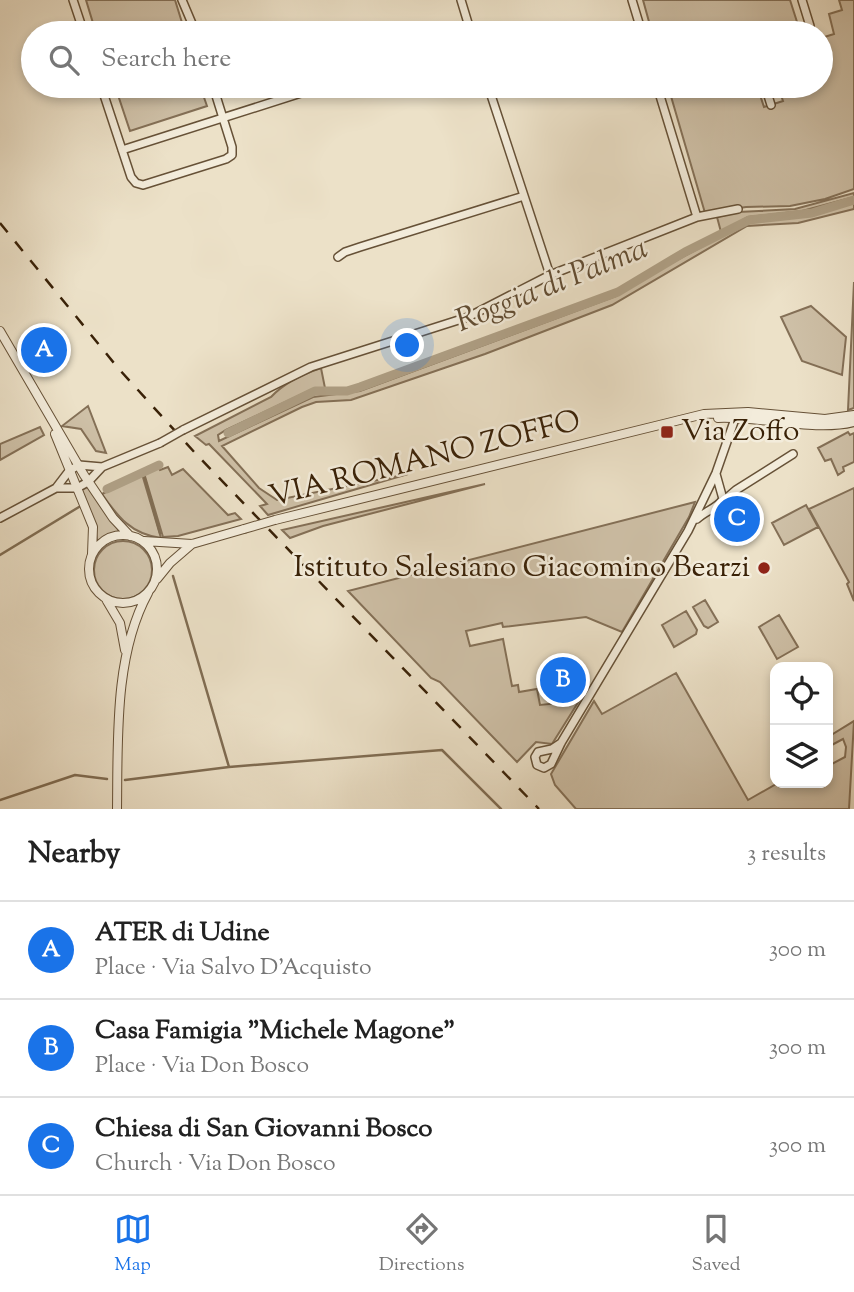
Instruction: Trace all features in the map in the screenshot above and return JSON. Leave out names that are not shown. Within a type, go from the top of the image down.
[{"type":"street","points":[[73,0],[80,21]]},
{"type":"street","points":[[182,0],[191,21]]},
{"type":"street","points":[[461,0],[467,21]]},
{"type":"street","points":[[632,0],[638,21]]},
{"type":"street","points":[[802,0],[808,21]]},
{"type":"street","points":[[105,98],[131,177],[136,183],[143,185],[231,156],[233,150],[217,98]]},
{"type":"street","points":[[122,150],[286,98]]},
{"type":"street","points":[[492,98],[550,275]]},
{"type":"street","points":[[661,98],[697,217]]},
{"type":"street","points":[[769,98],[771,105]]},
{"type":"street","points":[[338,257],[360,247],[523,195]]},
{"type":"street","points":[[0,518],[56,488],[68,471],[79,466],[102,467],[160,443],[311,367],[468,317],[550,275],[697,217],[738,209]]},
{"type":"street","points":[[0,331],[89,482],[113,518],[130,536]]},
{"type":"street","points":[[561,743],[688,531],[716,473],[736,414]]},
{"type":"street","name":"VIA ROMANO ZOFFO","points":[[142,541],[192,544],[275,520],[670,423],[736,414],[825,425],[853,420]]},
{"type":"street","points":[[49,418],[68,471],[93,527],[90,569],[92,581],[114,610],[120,623],[126,656]]},
{"type":"street","points":[[688,531],[700,516],[793,454]]},
{"type":"street","points":[[56,488],[76,488],[89,482],[102,467]]},
{"type":"street","points":[[716,473],[723,494],[722,502]]},
{"type":"street","points":[[708,489],[736,490]]},
{"type":"street","points":[[704,498],[713,507]]},
{"type":"street","points":[[92,557],[104,541],[117,536],[130,536],[142,541],[155,556],[157,569],[155,582],[134,623],[126,656],[118,738],[117,809]]},
{"type":"street","name":"VIA ROMANO ZOFFO","points":[[155,582],[170,563],[192,544]]},
{"type":"street","points":[[103,596],[114,602],[126,603],[148,593]]},
{"type":"shaded area","points":[[86,0],[175,0],[182,21],[92,21]]},
{"type":"shaded area","points":[[643,0],[790,0],[797,21],[649,21]]},
{"type":"shaded area","points":[[839,0],[854,0],[854,189],[825,199],[790,206],[746,207],[705,213],[671,98],[761,98],[764,107],[783,101],[782,98],[833,98],[834,34],[833,21],[829,14],[842,10]]},
{"type":"shaded area","points":[[119,98],[204,98],[207,106],[130,131]]},
{"type":"shaded area","points":[[854,193],[854,197],[802,211],[748,217],[721,232],[717,217],[738,212],[795,209]]},
{"type":"shaded area","points":[[854,203],[854,209],[798,223],[747,226],[612,305],[485,354],[351,400],[316,402],[302,407],[222,446],[259,488],[277,500],[408,474],[268,515],[260,506],[267,504],[209,444],[206,445],[195,436],[271,397],[288,383],[314,370],[321,368],[325,388],[313,389],[226,430],[218,435],[219,441],[313,397],[360,391],[616,296],[748,222],[813,215]]},
{"type":"shaded area","points":[[854,282],[854,408],[848,410]]},
{"type":"shaded area","points":[[811,306],[846,337],[842,375],[802,361],[781,317]]},
{"type":"shaded area","points":[[88,406],[106,453],[96,451],[81,429],[62,426]]},
{"type":"shaded area","points":[[40,427],[44,435],[0,460],[0,444]]},
{"type":"shaded area","points":[[848,432],[850,435],[854,433],[854,462],[843,467],[844,471],[838,475],[831,459],[825,461],[818,448]]},
{"type":"shaded area","points":[[158,467],[160,470],[168,467],[172,475],[183,469],[228,515],[235,513],[241,519],[178,536],[163,537],[144,473]]},
{"type":"shaded area","points":[[142,474],[161,538],[141,533],[126,523],[102,494]]},
{"type":"shaded area","points":[[485,484],[323,526],[290,538],[282,530]]},
{"type":"shaded area","points":[[87,486],[119,531],[97,541],[95,526],[80,490]]},
{"type":"shaded area","points":[[854,488],[854,601],[847,584],[849,582],[809,509]]},
{"type":"shaded area","points":[[695,502],[689,517],[622,632],[586,617],[503,627],[502,623],[466,631],[470,646],[503,639],[512,686],[518,685],[519,692],[537,689],[540,705],[579,701],[552,744],[536,742],[517,762],[440,682],[431,678],[348,591]]},
{"type":"shaded area","points":[[806,505],[818,527],[784,545],[772,523]]},
{"type":"shaded area","points":[[123,541],[134,543],[147,554],[152,570],[150,581],[139,594],[123,599],[112,597],[99,586],[94,570],[96,559],[107,546]]},
{"type":"shaded area","points":[[705,600],[718,622],[708,628],[693,607]]},
{"type":"shaded area","points":[[686,611],[697,630],[696,634],[674,647],[662,625]]},
{"type":"shaded area","points":[[779,615],[798,647],[777,659],[759,627]]},
{"type":"shaded area","points":[[676,673],[748,800],[770,788],[833,788],[833,763],[845,757],[846,747],[843,739],[833,744],[833,734],[854,721],[849,809],[576,809],[555,785],[551,774],[594,701],[602,714]]},
{"type":"waterway","name":"Roggia di Palma","points":[[228,433],[315,391],[347,391],[360,387],[618,292],[685,252],[749,220],[812,213],[854,200]]},
{"type":"waterway","name":"Roggia di Palma","points":[[107,489],[159,465]]},
{"type":"waterway","points":[[143,472],[160,533]]},
{"type":"waterway","name":"Roggia di Palma","points":[[0,555],[79,507]]},
{"type":"waterway","points":[[173,576],[229,767],[442,750],[501,809]]},
{"type":"waterway","points":[[125,780],[229,767]]},
{"type":"waterway","points":[[0,800],[75,775],[107,779]]},
{"type":"railway","points":[[0,223],[118,368],[196,454],[539,809]]},
{"type":"place","name":"ATER di Udine","points":[[44,350]]},
{"type":"place","name":"Via Zoffo","points":[[667,432]]},
{"type":"place","name":"Chiesa di San Giovanni Bosco","points":[[737,519]]},
{"type":"place","name":"Istituto Salesiano Giacomino Bearzi","points":[[764,568]]},
{"type":"place","name":"Casa Famigia \"Michele Magone\"","points":[[563,680]]}]
